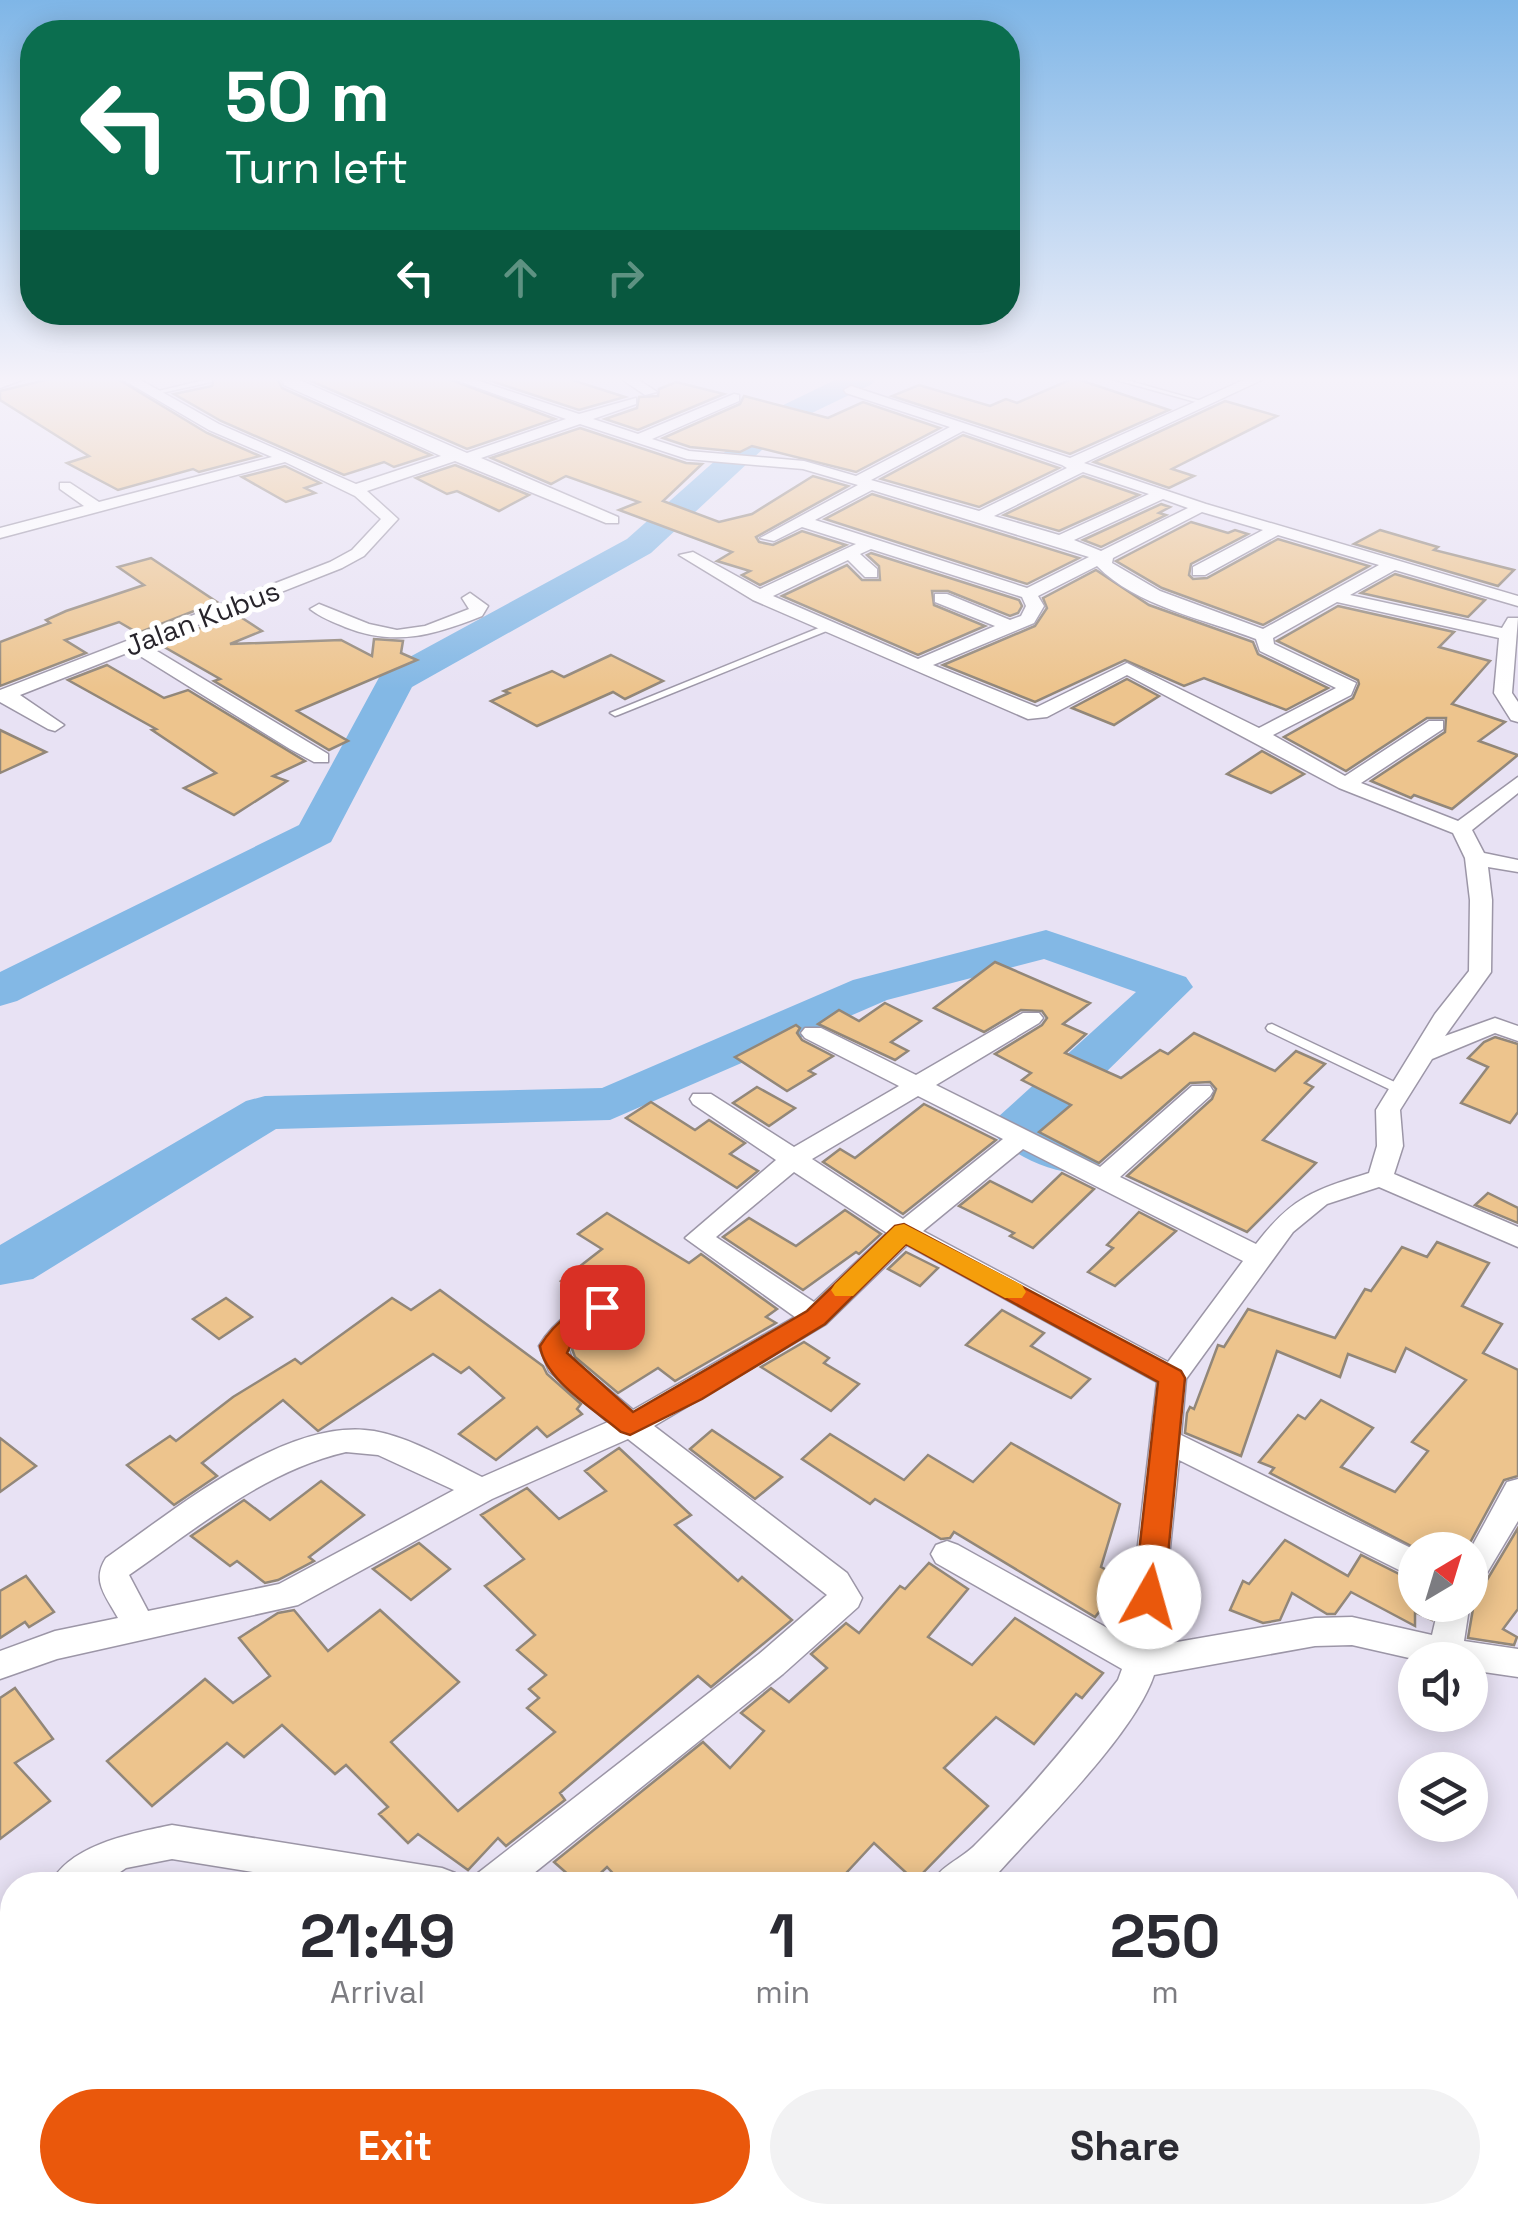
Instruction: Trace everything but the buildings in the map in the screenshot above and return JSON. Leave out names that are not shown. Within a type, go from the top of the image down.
[{"type":"street","points":[[0,533],[196,482]]},
{"type":"street","points":[[337,482],[354,490],[378,482]]},
{"type":"street","points":[[520,482],[612,520]]},
{"type":"street","points":[[768,538],[866,482],[1060,540],[1104,558]]},
{"type":"street","points":[[981,516],[1046,482]]},
{"type":"street","points":[[1122,482],[1518,601]]},
{"type":"street","points":[[65,486],[96,508]]},
{"type":"street","name":"Jalan Kubus","points":[[3,695],[278,589],[358,553],[390,518],[375,501],[354,490]]},
{"type":"street","points":[[1060,540],[1162,494]]},
{"type":"street","points":[[801,521],[1028,594],[1201,507]]},
{"type":"street","points":[[1199,570],[1279,528]]},
{"type":"street","points":[[759,596],[870,544]]},
{"type":"street","points":[[850,553],[871,573]]},
{"type":"street","points":[[688,555],[759,596],[1033,714],[1127,668],[1346,784],[1460,829],[1476,858],[1480,972],[1447,1014],[1388,1110],[1390,1146],[1380,1178]]},
{"type":"street","points":[[1104,558],[1109,571],[1138,587],[1264,636]]},
{"type":"street","points":[[1264,636],[1393,564]]},
{"type":"street","points":[[278,589],[297,598]]},
{"type":"street","points":[[918,665],[1028,619],[1034,609],[1028,594]]},
{"type":"street","points":[[1331,596],[1508,635]]},
{"type":"street","points":[[319,609],[370,633],[404,636],[429,632],[476,612],[480,606],[470,598]]},
{"type":"street","points":[[941,598],[1012,626]]},
{"type":"street","points":[[1518,613],[1508,635],[1503,692],[1518,716]]},
{"type":"street","points":[[1259,735],[1344,692],[1347,684],[1266,648],[1264,636]]},
{"type":"street","points":[[134,645],[181,669],[282,738],[322,758]]},
{"type":"street","points":[[0,672],[26,686]]},
{"type":"street","points":[[3,695],[55,725]]},
{"type":"street","points":[[1346,784],[1436,725]]},
{"type":"street","points":[[1460,829],[1518,783]]},
{"type":"street","points":[[1476,858],[1518,866]]},
{"type":"street","points":[[1425,1053],[1506,1030],[1518,1012]]},
{"type":"street","points":[[816,1317],[698,1238],[792,1158],[1031,1018]]},
{"type":"street","points":[[813,1033],[921,1084],[1260,1258]]},
{"type":"street","points":[[1102,1179],[1201,1091]]},
{"type":"street","points":[[702,1099],[904,1232],[1172,1378]]},
{"type":"street","points":[[0,1665],[54,1645],[286,1596],[481,1490],[630,1425],[693,1392],[816,1317],[904,1232],[1022,1138]]},
{"type":"street","points":[[969,1872],[986,1860],[1081,1755],[1133,1687],[1141,1663],[1172,1378],[1284,1226],[1318,1198],[1380,1178],[1518,1238]]},
{"type":"street","points":[[508,1872],[759,1674],[846,1598],[836,1582],[630,1425],[559,1364],[553,1346],[565,1332],[602,1307]]},
{"type":"street","points":[[1165,1440],[1398,1556]]},
{"type":"street","points":[[140,1627],[114,1581],[112,1574],[117,1566],[242,1480],[316,1449],[342,1441],[375,1442],[481,1490]]},
{"type":"street","points":[[1488,1548],[1518,1491]]},
{"type":"street","points":[[947,1554],[1141,1663],[1314,1632],[1352,1631],[1400,1642]]},
{"type":"street","points":[[1488,1659],[1518,1663]]},
{"type":"street","points":[[90,1872],[118,1853],[172,1842],[360,1872]]},
{"type":"lane","points":[[615,713],[830,626]]},
{"type":"lane","points":[[1272,1028],[1399,1089]]},
{"type":"waterway","points":[[0,991],[316,833],[396,680],[639,546],[710,482]]},
{"type":"waterway","points":[[0,1265],[13,1265],[265,1113],[610,1104],[870,990],[1046,944],[1169,987],[1017,1129],[1076,1159]]},
{"type":"slow traffic","points":[[844,1290],[904,1232],[1014,1292]]},
{"type":"route","points":[[602,1307],[565,1332],[553,1346],[554,1353],[559,1364],[630,1425],[693,1392],[816,1317],[904,1232],[1172,1378],[1149,1597]]}]
